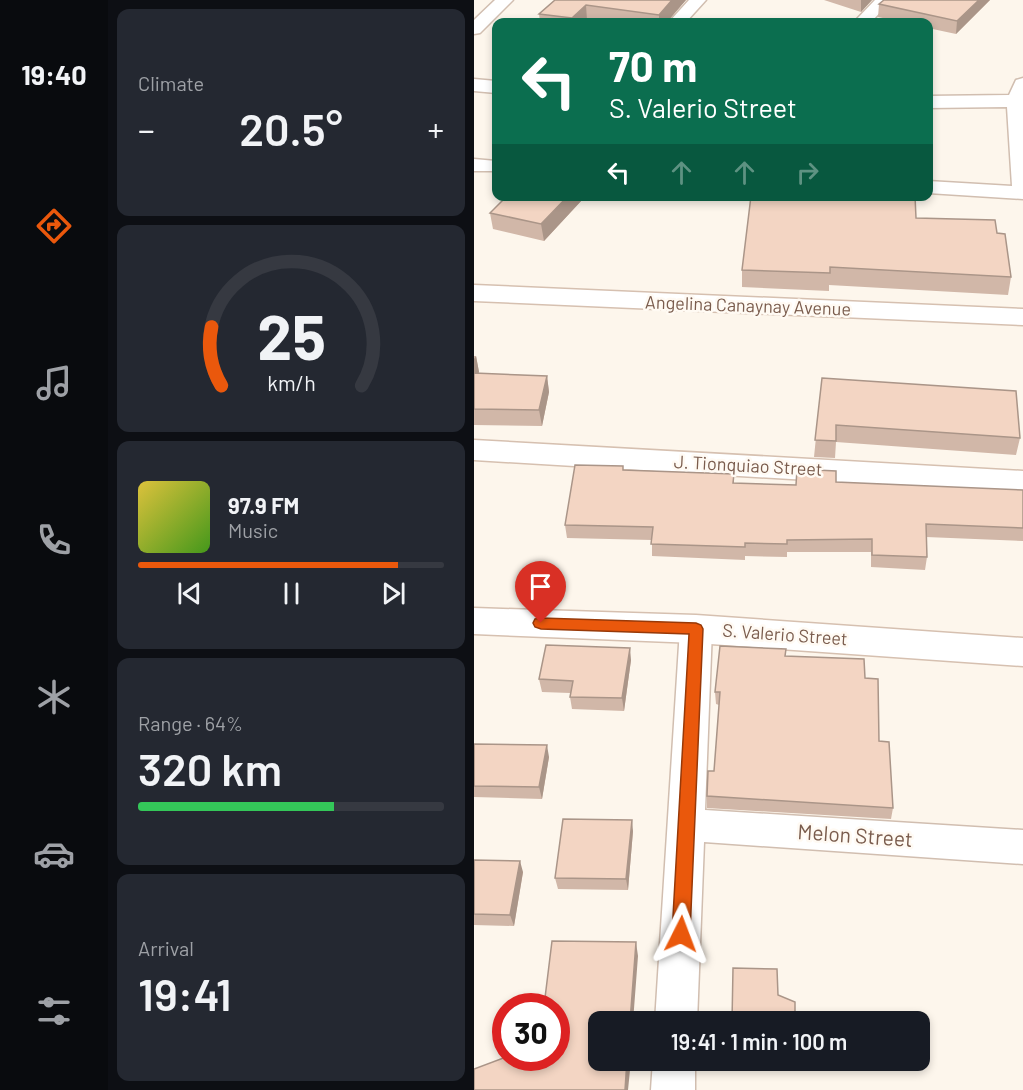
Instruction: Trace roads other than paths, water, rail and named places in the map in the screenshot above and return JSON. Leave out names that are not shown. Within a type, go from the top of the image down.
[{"type":"street","points":[[474,29],[505,0]]},
{"type":"street","points":[[681,18],[698,0]]},
{"type":"street","points":[[866,18],[884,0]]},
{"type":"street","points":[[474,85],[492,87]]},
{"type":"street","points":[[933,102],[1019,93],[1023,192],[933,187]]},
{"type":"street","name":"Angelina Canaynay Avenue","points":[[474,293],[1023,317]]},
{"type":"street","name":"J. Tionquiao Street","points":[[474,450],[1023,482]]},
{"type":"street","name":"S. Valerio Street","points":[[474,621],[696,629],[1023,652]]},
{"type":"street","points":[[677,1011],[696,629]]},
{"type":"street","name":"Melon Street","points":[[686,825],[1023,847]]}]
